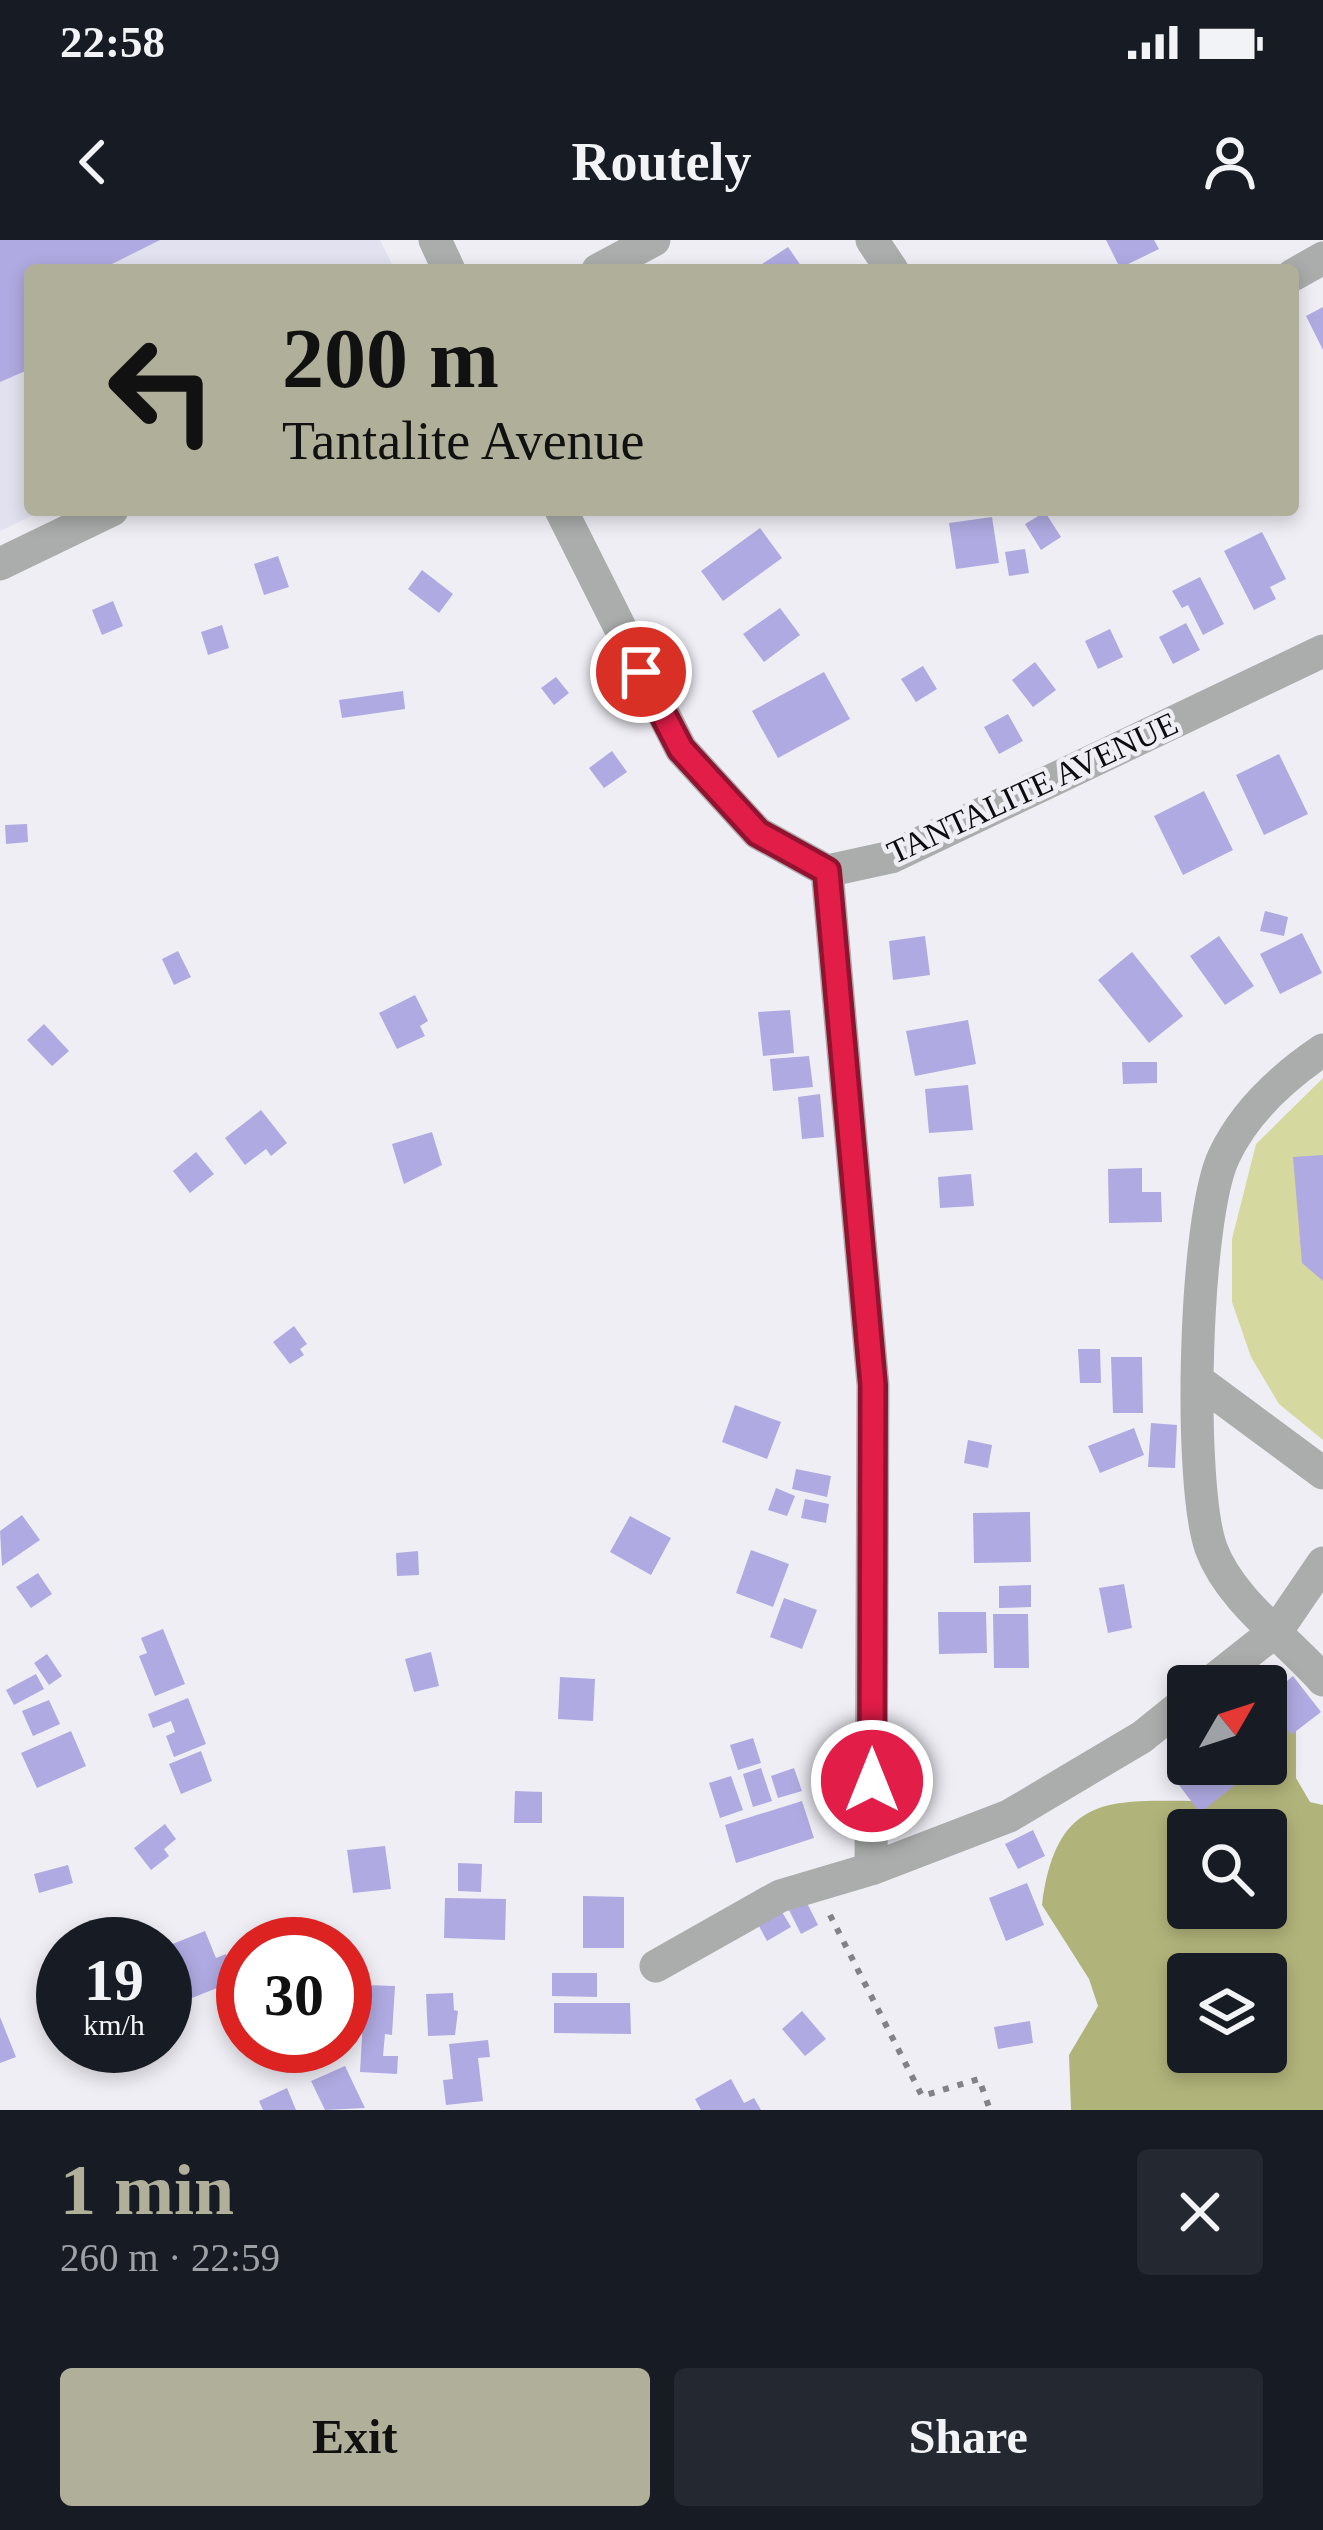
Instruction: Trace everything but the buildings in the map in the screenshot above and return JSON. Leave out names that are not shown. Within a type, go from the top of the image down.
[{"type":"street","points":[[609,264],[654,240]]},
{"type":"street","points":[[0,564],[100,516]]},
{"type":"street","points":[[564,516],[681,749],[758,833],[827,871],[873,1385],[872,1869]]},
{"type":"street","name":"TANTALITE AVENUE","points":[[827,871],[891,857],[1323,650]]},
{"type":"street","points":[[1323,1050],[1260,1101],[1223,1157],[1201,1246],[1200,1382],[1200,1501],[1212,1550],[1238,1599],[1278,1629],[1323,1680]]},
{"type":"street","points":[[1200,1382],[1323,1473]]},
{"type":"street","points":[[1233,1665],[1278,1629],[1323,1563]]},
{"type":"street","points":[[656,1966],[780,1896],[872,1869],[1010,1816],[1142,1737],[1167,1717]]},
{"type":"path","points":[[814,1885],[922,2096],[979,2079],[990,2110]]},
{"type":"shaded area","points":[[0,240],[380,240],[392,264],[24,264],[24,516],[31,516],[0,531]]},
{"type":"green space","points":[[1323,1078],[1323,1440],[1279,1404],[1251,1357],[1232,1302],[1232,1239],[1256,1144]]},
{"type":"green space","points":[[1287,1711],[1296,1720],[1296,1778],[1310,1802],[1323,1805],[1323,2110],[1071,2110],[1069,2055],[1098,2006],[1089,1979],[1042,1905],[1062,1839],[1077,1821],[1120,1803],[1210,1801],[1228,1785],[1287,1785]]},
{"type":"route","points":[[641,672],[681,749],[758,833],[827,871],[873,1385],[872,1781]]}]
